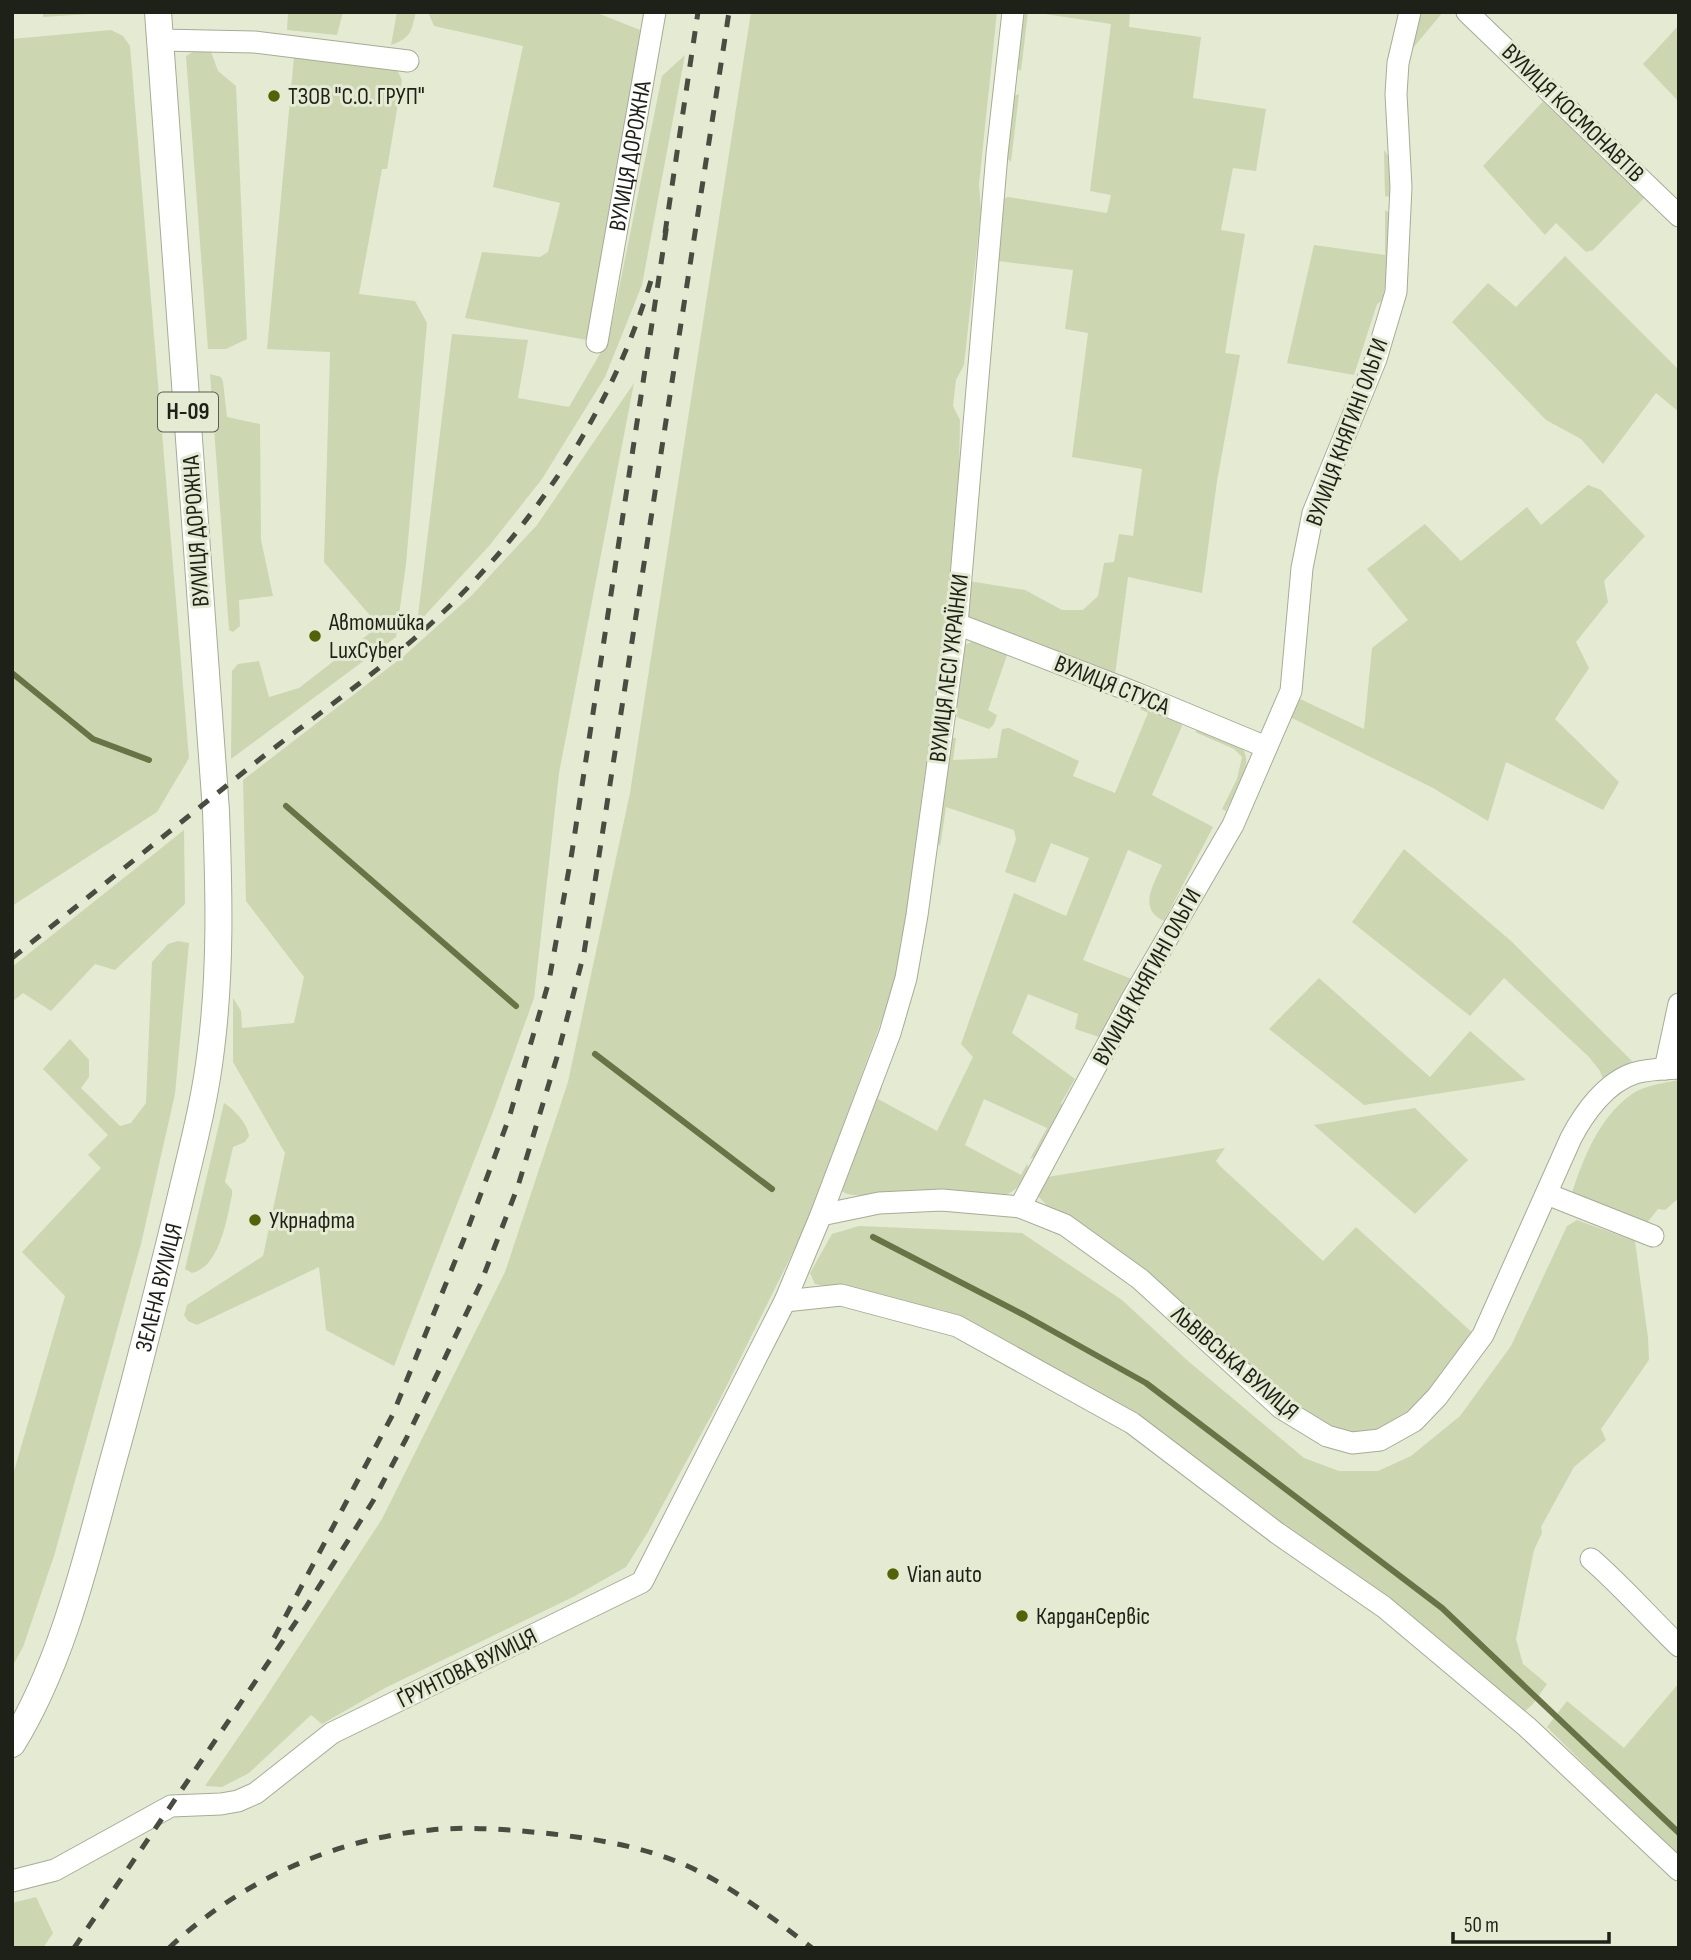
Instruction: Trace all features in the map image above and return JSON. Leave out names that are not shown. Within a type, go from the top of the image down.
[{"type":"main road","name":"ВУЛИЦЯ ДОРОЖНА","points":[[159,12],[216,811]]},
{"type":"main road","name":"ЗЕЛЕНА ВУЛИЦЯ","points":[[12,1744],[33,1707],[58,1650],[151,1320],[203,1101],[216,1005],[219,904],[216,811]]},
{"type":"street","name":"ВУЛИЦЯ ДОРОЖНА","points":[[597,342],[655,12]]},
{"type":"street","name":"ВУЛИЦЯ ЛЕСІ УКРАЇНКИ","points":[[785,1301],[821,1215],[890,1033],[906,978],[957,624],[997,154],[1013,12]]},
{"type":"street","name":"ВУЛИЦЯ КНЯГИНІ ОЛЬГИ","points":[[1020,1207],[1132,999],[1233,825],[1291,691],[1302,568],[1313,513],[1376,359],[1396,292],[1401,187],[1396,94],[1398,63],[1410,12]]},
{"type":"street","name":"ВУЛИЦЯ КОСМОНАВТІВ","points":[[1467,12],[1679,216]]},
{"type":"street","points":[[161,40],[254,42],[408,61]]},
{"type":"street","name":"ВУЛИЦЯ СТУСА","points":[[957,624],[1266,747]]},
{"type":"street","points":[[1672,1068],[1679,1004]]},
{"type":"street","name":"ЛЬВІВСЬКА ВУЛИЦЯ","points":[[821,1215],[879,1203],[942,1200],[1020,1207],[1065,1225],[1140,1279],[1281,1408],[1327,1436],[1352,1443],[1380,1440],[1414,1421],[1437,1397],[1483,1335],[1578,1124],[1598,1099],[1634,1073],[1672,1068]]},
{"type":"street","points":[[1547,1194],[1653,1236]]},
{"type":"street","points":[[785,1301],[841,1295],[957,1325],[1132,1423],[1276,1532],[1384,1607],[1527,1727],[1679,1870]]},
{"type":"street","name":"ҐРУНТОВА ВУЛИЦЯ","points":[[12,1881],[55,1870],[171,1806],[220,1804],[238,1801],[256,1793],[332,1733],[642,1582],[785,1301]]},
{"type":"street","points":[[1591,1559],[1679,1646]]},
{"type":"green space","points":[[43,12],[121,12],[43,17]]},
{"type":"green space","points":[[288,12],[343,12],[337,35],[287,30]]},
{"type":"green space","points":[[397,12],[416,12],[409,33],[403,40],[391,45]]},
{"type":"green space","points":[[428,12],[595,12],[640,30],[628,134],[587,340],[465,318],[482,252],[540,257],[548,252],[560,203],[493,187],[523,46],[434,26]]},
{"type":"green space","points":[[751,12],[997,12],[979,184],[981,211],[964,365],[956,380],[953,406],[960,420],[959,471],[947,610],[907,926],[900,944],[903,962],[807,1224],[718,1403],[626,1567],[575,1596],[385,1688],[322,1724],[311,1715],[249,1773],[222,1787],[205,1786],[382,1519],[505,1272],[568,1082],[630,793]]},
{"type":"green space","points":[[1021,12],[1028,12],[1021,71],[1014,65]]},
{"type":"green space","points":[[1032,12],[1130,12],[1129,27],[1201,37],[1193,98],[1266,109],[1256,171],[1233,168],[1221,230],[1245,234],[1225,353],[1240,355],[1217,481],[1202,593],[1128,577],[1115,675],[966,617],[969,581],[1025,590],[1062,610],[1083,610],[1098,596],[1104,563],[1114,562],[1119,534],[1133,536],[1142,469],[1072,457],[1088,333],[1065,329],[1073,270],[998,261],[1003,199],[1008,197],[1107,213],[1111,195],[1090,191],[1111,24]]},
{"type":"green space","points":[[1418,12],[1443,12],[1407,55]]},
{"type":"green space","points":[[1679,25],[1679,102],[1643,64]]},
{"type":"green space","points":[[111,30],[123,36],[130,46],[189,758],[157,812],[12,906],[12,39]]},
{"type":"green space","points":[[196,50],[211,52],[218,71],[236,86],[247,339],[226,349],[208,349],[186,56]]},
{"type":"green space","points":[[685,55],[642,285],[605,377],[542,479],[489,546],[417,624],[452,334],[528,340],[518,398],[569,407],[609,338],[662,76]]},
{"type":"green space","points":[[294,57],[386,66],[397,70],[402,80],[387,169],[382,169],[359,294],[415,301],[427,323],[406,564],[396,637],[231,759],[232,671],[238,664],[259,661],[269,697],[299,688],[379,626],[324,562],[330,352],[267,349]]},
{"type":"green space","points":[[1019,94],[1011,162],[1007,158],[1014,96]]},
{"type":"green space","points":[[1547,97],[1649,193],[1593,250],[1586,252],[1556,223],[1545,235],[1483,166]]},
{"type":"green space","points":[[1384,150],[1389,157],[1390,197],[1385,196]]},
{"type":"green space","points":[[1385,210],[1390,213],[1391,258],[1382,301],[1377,304],[1354,375],[1287,363],[1314,245],[1385,255]]},
{"type":"green space","points":[[1565,256],[1679,370],[1679,412],[1656,393],[1603,464],[1581,439],[1546,420],[1452,322],[1488,283],[1516,307]]},
{"type":"green space","points":[[210,374],[221,377],[223,382],[227,417],[260,424],[261,540],[273,596],[239,600],[240,626],[233,632],[229,630]]},
{"type":"green space","points":[[634,383],[559,773],[534,998],[493,1112],[394,1366],[326,1330],[319,1267],[197,1325],[188,1321],[184,1315],[187,1305],[263,1256],[285,1153],[233,1062],[233,998],[241,1011],[242,1028],[294,1023],[304,977],[246,901],[243,780],[405,655],[472,595],[537,525]]},
{"type":"green space","points":[[1588,485],[1601,490],[1645,536],[1604,581],[1608,602],[1576,642],[1589,668],[1555,719],[1619,782],[1603,810],[1506,762],[1488,821],[1433,788],[1290,717],[1298,698],[1364,729],[1372,648],[1408,620],[1367,569],[1425,524],[1461,561],[1527,507],[1541,525]]},
{"type":"green space","points":[[972,642],[1006,652],[1007,655],[988,710],[997,715],[989,729],[955,715],[964,645]]},
{"type":"green space","points":[[1144,706],[1180,721],[1182,726],[1152,795],[1213,827],[1164,921],[1151,910],[1149,903],[1162,865],[1128,850],[1083,960],[1132,979],[1099,1037],[1075,1029],[1078,1014],[1028,994],[1012,1033],[1075,1079],[1037,1156],[1030,1159],[1047,1128],[984,1099],[965,1145],[1021,1175],[1027,1164],[1029,1169],[1022,1181],[1013,1191],[998,1196],[952,1192],[850,1195],[843,1192],[838,1188],[880,1087],[878,1099],[937,1131],[973,1057],[961,1044],[1014,893],[1066,916],[1089,858],[1051,843],[1035,883],[1005,872],[1016,839],[1014,830],[946,807],[940,847],[937,840],[952,738],[956,738],[953,760],[997,758],[1002,729],[1009,728],[1079,761],[1073,776],[1115,793],[1148,713],[1140,709]]},
{"type":"green space","points":[[1199,729],[1243,749],[1246,757],[1245,773],[1226,811],[1222,809],[1237,779],[1242,757],[1234,749],[1195,732]]},
{"type":"green space","points":[[184,830],[185,904],[115,970],[95,964],[51,1011],[23,993],[12,1002],[12,967]]},
{"type":"green space","points":[[1404,849],[1511,941],[1632,1061],[1604,1082],[1600,1071],[1589,1057],[1504,978],[1470,1016],[1352,922]]},
{"type":"green space","points":[[178,941],[189,943],[175,1094],[141,1244],[54,1556],[23,1647],[12,1667],[12,1478],[65,1296],[22,1252],[101,1168],[88,1155],[108,1135],[43,1069],[70,1039],[89,1060],[89,1077],[81,1088],[120,1126],[131,1123],[146,1103],[152,962],[168,944]]},
{"type":"green space","points":[[1319,978],[1430,1077],[1470,1031],[1526,1080],[1364,1105],[1269,1029]]},
{"type":"green space","points":[[1679,1080],[1679,1198],[1665,1210],[1658,1209],[1646,1224],[1571,1196],[1594,1140],[1620,1103],[1643,1088]]},
{"type":"green space","points":[[224,1103],[240,1117],[249,1136],[245,1142],[233,1147],[225,1182],[232,1190],[232,1195],[221,1240],[209,1262],[192,1273],[185,1269]]},
{"type":"green space","points":[[1415,1108],[1468,1160],[1415,1214],[1314,1125]]},
{"type":"green space","points":[[1225,1148],[1216,1161],[1220,1166],[1323,1261],[1356,1227],[1475,1335],[1411,1412],[1367,1436],[1328,1428],[1273,1390],[1051,1210],[1039,1197],[1040,1187],[1047,1177]]},
{"type":"green space","points":[[1577,1220],[1635,1241],[1649,1360],[1601,1429],[1606,1440],[1574,1467],[1541,1527],[1542,1533],[1534,1550],[1516,1639],[1523,1664],[1547,1684],[1523,1713],[1089,1389],[943,1310],[815,1284],[810,1273],[832,1234],[859,1226],[1022,1233],[1122,1300],[1188,1361],[1304,1458],[1339,1471],[1378,1471],[1411,1456],[1460,1416],[1511,1346],[1567,1226]]},
{"type":"green space","points":[[1679,1683],[1679,1859],[1547,1727],[1567,1701],[1624,1748]]},
{"type":"green space","points":[[36,1897],[53,1933],[43,1948],[12,1948],[12,1903]]},
{"type":"waterway","points":[[12,673],[93,739],[149,760]]},
{"type":"waterway","points":[[286,806],[516,1006]]},
{"type":"waterway","points":[[595,1054],[772,1189]]},
{"type":"waterway","points":[[873,1237],[1024,1315],[1146,1383],[1442,1608],[1679,1833]]},
{"type":"railway","points":[[665,233],[698,12]]},
{"type":"railway","points":[[74,1948],[306,1607],[373,1501],[480,1285],[518,1186],[557,1057],[584,953],[729,12]]},
{"type":"railway","points":[[274,1638],[393,1414],[464,1239],[509,1118],[549,981],[572,852],[667,224]]},
{"type":"railway","points":[[12,958],[260,759],[385,663],[484,571],[521,527],[585,433],[634,330],[652,277]]},
{"type":"railway","points":[[169,1948],[196,1924],[226,1903],[290,1867],[324,1853],[395,1835],[462,1828],[569,1836],[617,1844],[663,1856],[730,1889],[812,1948]]},
{"type":"place","name":"ТЗОВ \"С.О. ГРУП\"","points":[[274,96]]},
{"type":"place","name":"Автомийка LuxCyber","points":[[315,636]]},
{"type":"place","name":"Укрнафта","points":[[255,1220]]},
{"type":"place","name":"Vian auto","points":[[893,1574]]},
{"type":"place","name":"КарданСервіс","points":[[1022,1616]]}]
